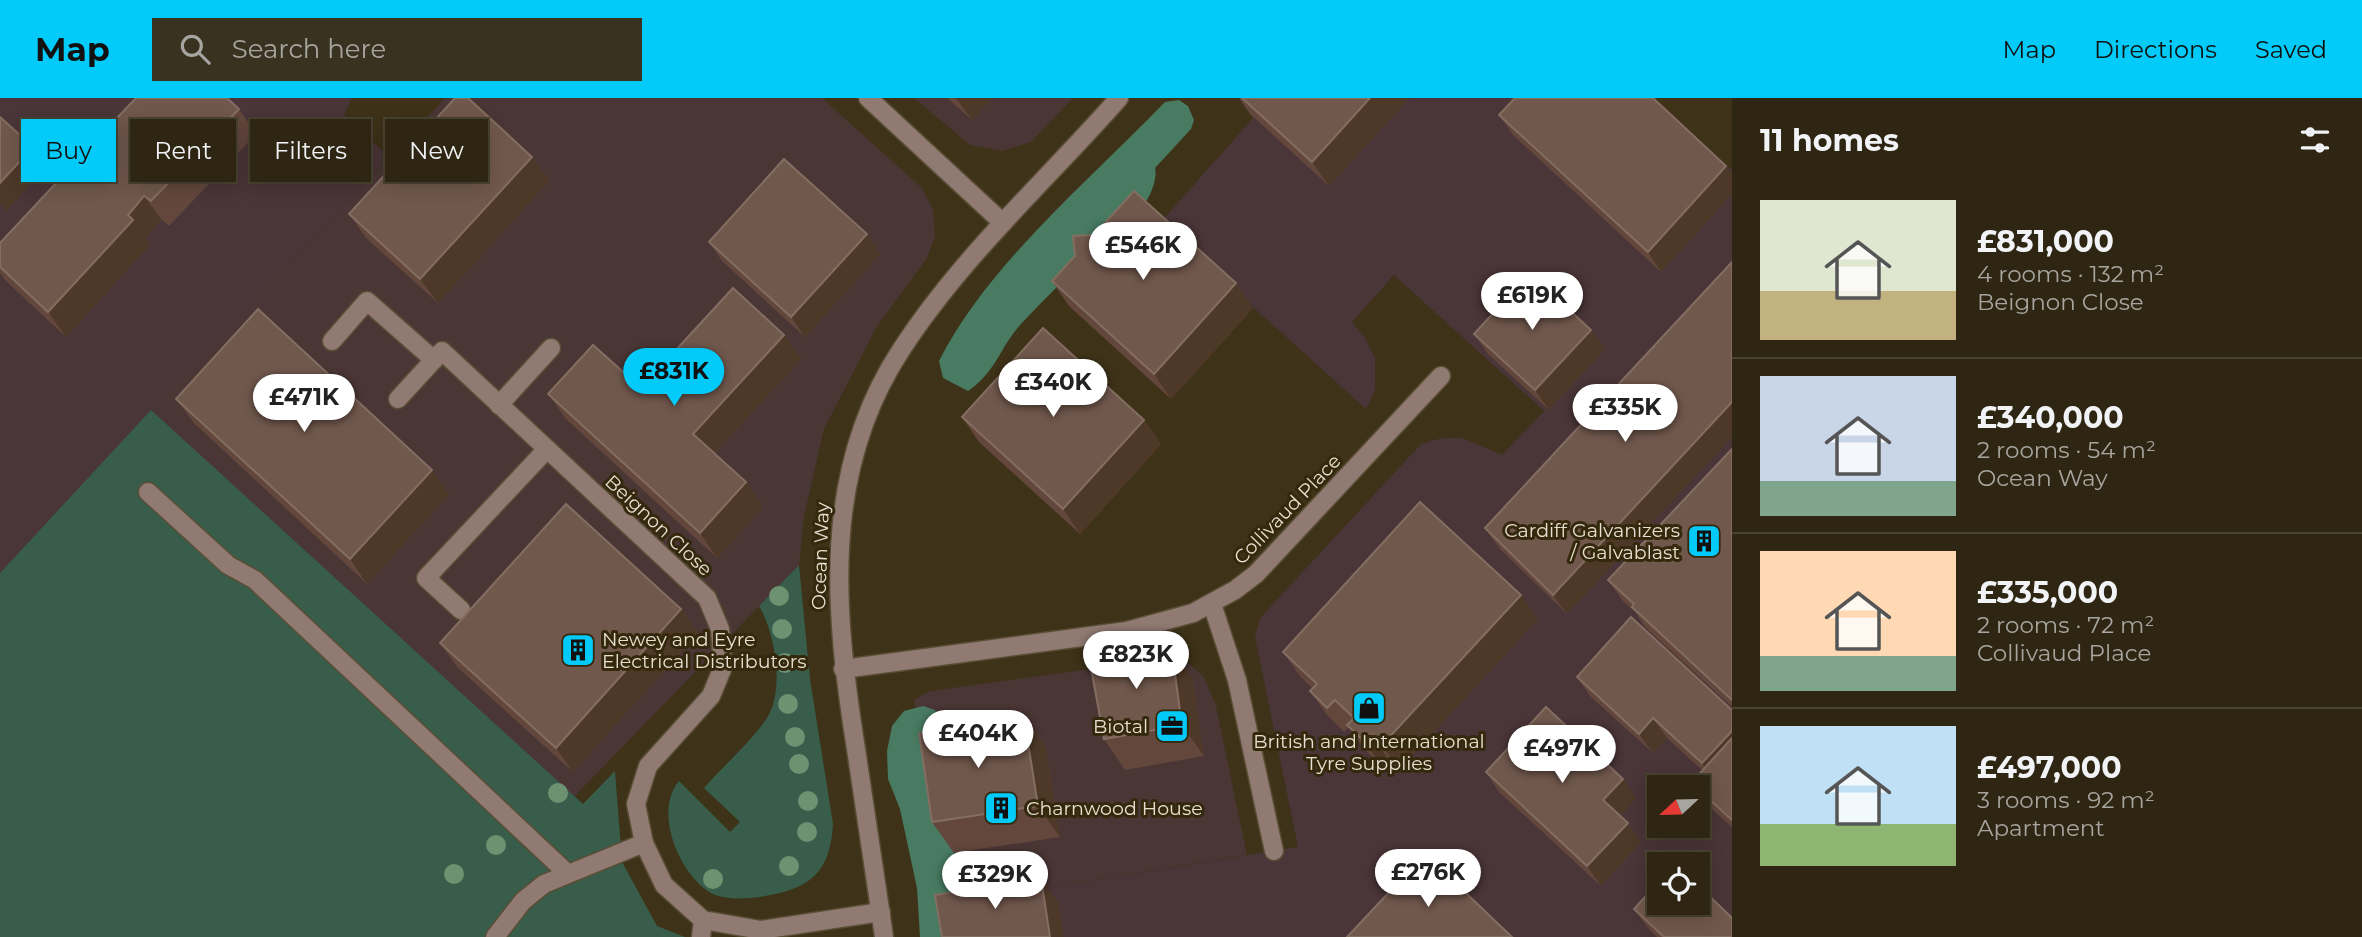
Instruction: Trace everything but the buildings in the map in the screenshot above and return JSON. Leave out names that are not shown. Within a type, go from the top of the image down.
[{"type":"street","points":[[868,98],[1003,223]]},
{"type":"street","name":"Ocean Way","points":[[884,937],[843,668],[838,608],[838,544],[843,498],[863,422],[880,386],[908,340],[950,283],[1119,98]]},
{"type":"street","points":[[332,341],[368,301],[434,360],[398,399]]},
{"type":"street","points":[[499,405],[551,348]]},
{"type":"street","name":"Beignon Close","points":[[434,360],[442,351],[706,598],[720,629],[723,667],[711,696],[648,765],[636,804],[644,843],[664,885],[702,928],[761,930],[881,912]]},
{"type":"street","name":"Collivaud Place","points":[[843,668],[1127,631],[1160,625],[1212,604],[1236,590],[1273,559],[1441,376]]},
{"type":"street","points":[[461,610],[426,578],[547,449]]},
{"type":"street","points":[[148,492],[228,565],[255,580],[566,872]]},
{"type":"street","points":[[1212,604],[1237,680],[1274,851]]},
{"type":"street","points":[[495,937],[523,901],[544,884],[566,872],[644,843]]},
{"type":"shaded area","points":[[0,98],[352,98],[344,115],[348,119],[250,119],[250,182],[366,182],[0,573]]},
{"type":"shaded area","points":[[445,98],[822,98],[922,188],[933,209],[935,236],[927,258],[876,328],[824,429],[804,516],[799,565],[572,799],[151,410],[366,182],[371,182],[371,177],[385,162],[385,182],[488,182],[488,119],[425,119]]},
{"type":"shaded area","points":[[914,98],[1073,98],[1031,142],[1002,151],[970,145]]},
{"type":"shaded area","points":[[1264,98],[1654,98],[1732,170],[1732,937],[955,937],[949,904],[1298,847],[1255,637],[1260,618],[1421,444],[1442,438],[1463,438],[1502,455],[1544,411],[1394,275],[1352,322],[1364,336],[1375,358],[1375,391],[1366,409],[1160,223],[1253,118],[1250,114]]},
{"type":"shaded area","points":[[371,140],[385,153],[385,161],[371,176]]},
{"type":"shaded area","points":[[1164,659],[1189,664],[1204,677],[1216,706],[1247,855],[949,904],[914,700],[928,692],[945,689]]},
{"type":"green space","points":[[1179,100],[1188,106],[1194,120],[1191,129],[1155,168],[1154,185],[1142,207],[1021,324],[978,383],[968,391],[943,378],[939,361],[960,325],[1012,257],[1165,102]]},
{"type":"green space","points":[[151,410],[583,804],[615,771],[622,862],[657,926],[685,937],[0,937],[0,573]]},
{"type":"green space","points":[[799,565],[810,679],[833,824],[831,842],[821,868],[803,885],[759,897],[722,897],[699,884],[680,857],[669,825],[672,794],[679,781],[730,832],[740,822],[704,788],[767,718],[776,692],[776,661],[770,631],[759,606]]},
{"type":"green space","points":[[923,706],[935,710],[950,752],[954,853],[971,884],[974,912],[955,937],[920,937],[917,888],[900,809],[888,779],[887,751],[892,726],[904,711]]},
{"type":"place","name":"Cardiff Galvanizers / Galvablast","points":[[1704,541]]},
{"type":"place","name":"Newey and Eyre Electrical Distributors","points":[[578,650]]},
{"type":"place","name":"British and International Tyre Supplies","points":[[1369,708]]},
{"type":"place","name":"Biotal","points":[[1172,726]]},
{"type":"place","name":"Charnwood House","points":[[1001,808]]}]
